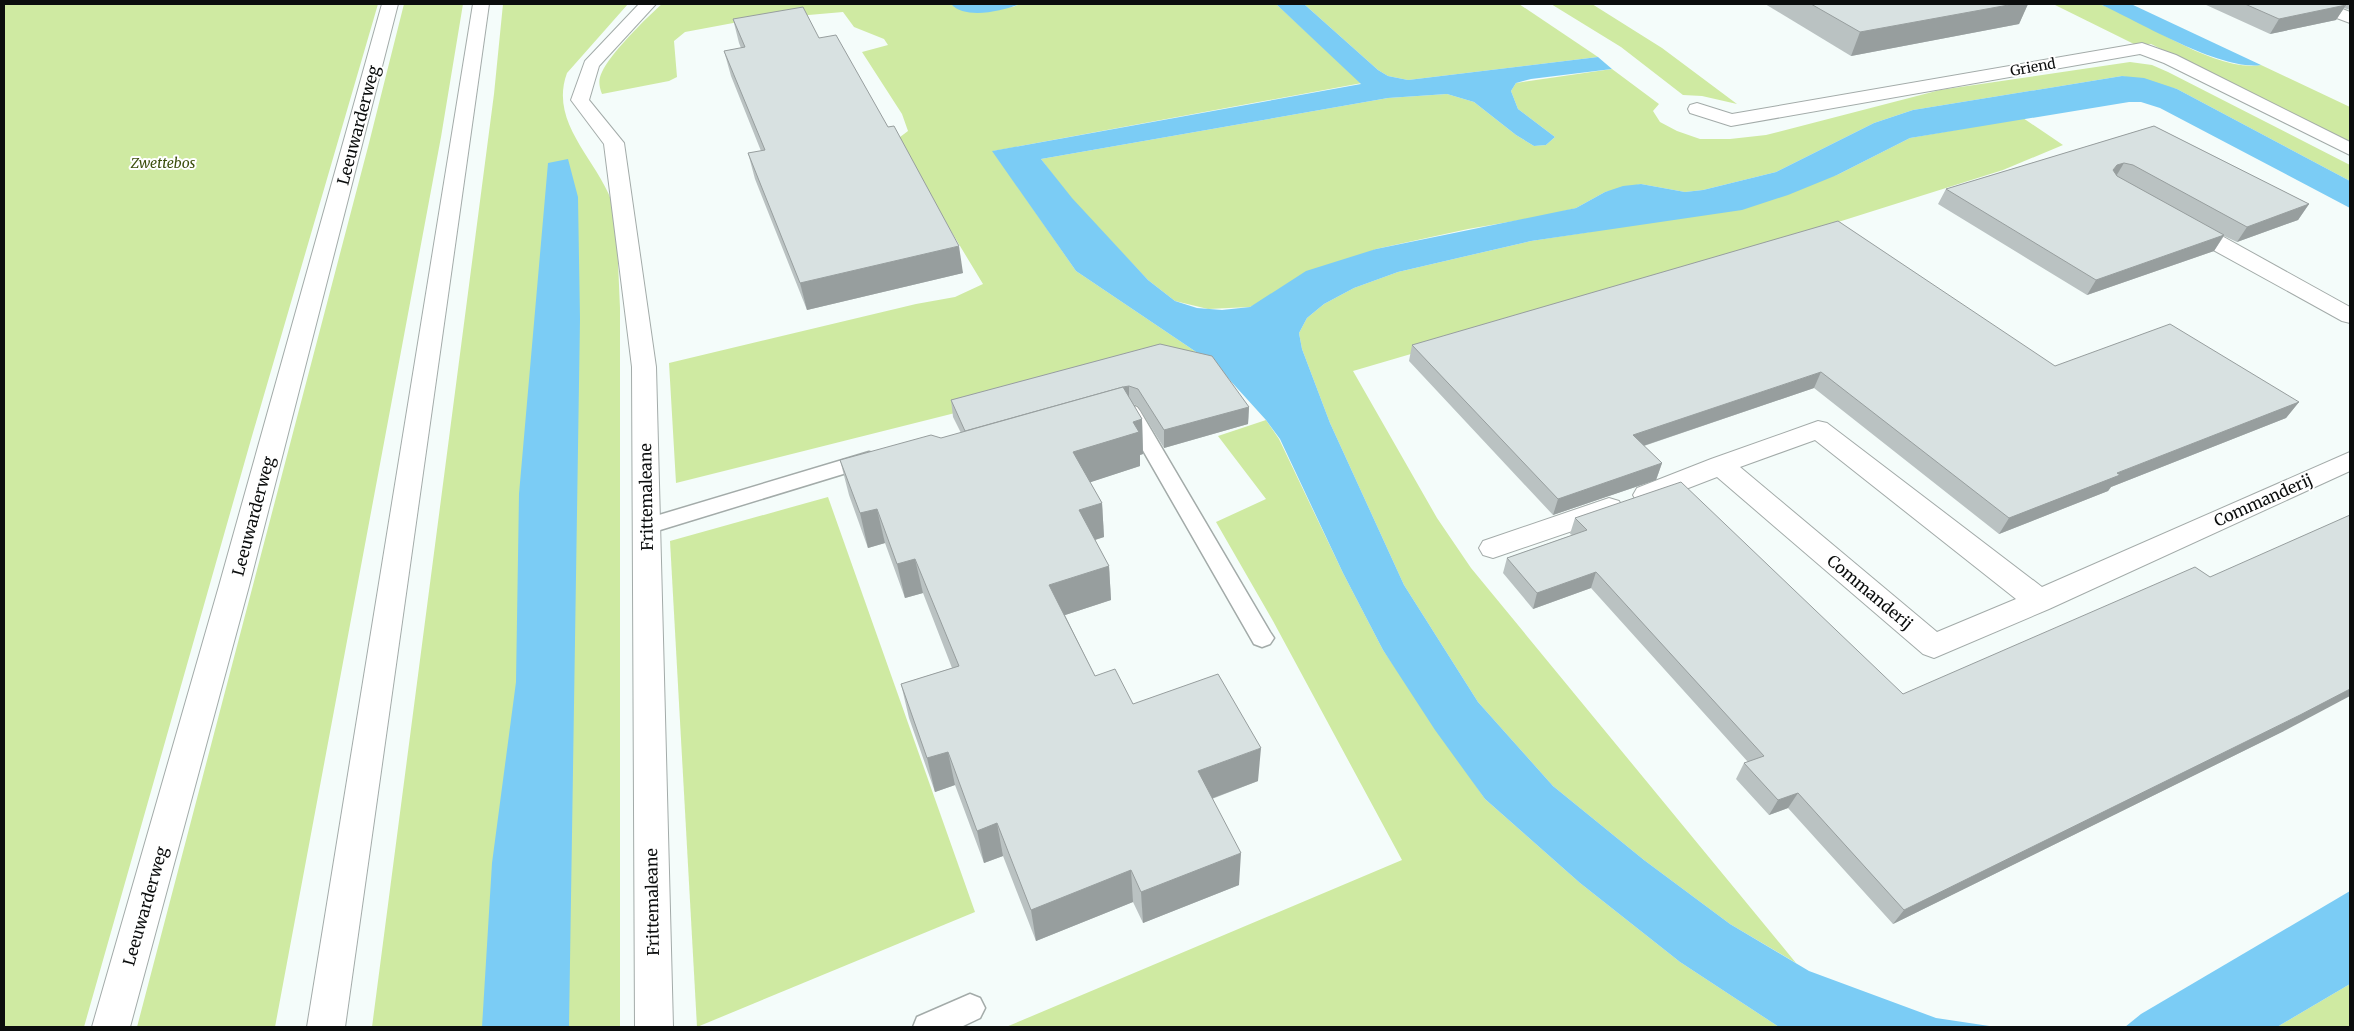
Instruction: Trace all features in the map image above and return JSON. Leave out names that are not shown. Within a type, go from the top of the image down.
[{"type":"street","name":"Leeuwarderweg","points":[[111,1027],[234,586],[390,4]]},
{"type":"street","points":[[326,1027],[481,4]]},
{"type":"street","name":"Frittemaleane","points":[[648,4],[591,65],[580,100],[614,143],[644,367],[654,1027]]},
{"type":"street","points":[[2316,4],[2350,18]]},
{"type":"street","name":"Griend","points":[[1697,109],[1731,120],[2142,48],[2170,59],[2350,149]]},
{"type":"street","points":[[2166,214],[2350,316]]},
{"type":"street","points":[[1493,548],[1668,488],[1720,465],[1818,429],[2039,602]]},
{"type":"street","name":"Commanderij","points":[[1720,465],[1934,646],[2039,602],[2350,461]]},
{"type":"lane","points":[[1103,419],[1130,412],[1262,638]]},
{"type":"lane","points":[[647,526],[885,454]]},
{"type":"lane","points":[[928,1027],[970,1008]]},
{"type":"green space","points":[[2084,2],[2102,5],[2120,12],[2180,44],[2222,61],[2242,65],[2261,65],[2350,107],[2350,143],[2151,44],[2138,46],[2053,4]]},
{"type":"green space","name":"Zwettebos","points":[[4,4],[378,4],[252,436],[84,1027],[4,1027]]},
{"type":"green space","points":[[404,4],[463,4],[441,137],[275,1027],[137,1027],[368,147]]},
{"type":"green space","points":[[503,4],[628,4],[567,73],[563,92],[564,109],[570,126],[607,191],[616,215],[620,308],[620,1027],[372,1027],[494,94]]},
{"type":"green space","points":[[662,4],[951,4],[965,11],[1013,7],[1020,4],[1276,4],[1362,83],[993,151],[1076,271],[1217,366],[955,413],[676,483],[669,363],[916,304],[955,297],[983,284],[896,140],[908,131],[902,114],[862,52],[888,45],[884,39],[854,27],[843,12],[797,16],[787,13],[685,32],[674,41],[677,77],[669,81],[602,94],[599,80],[606,64],[629,36]]},
{"type":"green space","points":[[1304,4],[1519,4],[1598,57],[1408,80],[1388,76],[1378,70]]},
{"type":"green space","points":[[1551,4],[1592,4],[1662,48],[1737,104],[1702,96],[1683,95],[1621,47]]},
{"type":"green space","points":[[2130,62],[2152,65],[2168,72],[2350,165],[2350,181],[2177,89],[2122,76],[1913,110],[1874,123],[1776,172],[1703,190],[1685,192],[1641,184],[1605,192],[1576,208],[1544,216],[1468,229],[1376,249],[1250,307],[1208,309],[1175,301],[1148,280],[1071,199],[1041,159],[1388,98],[1447,94],[1474,102],[1516,135],[1534,146],[1546,145],[1555,137],[1518,109],[1511,91],[1516,83],[1612,69],[1659,104],[1653,111],[1660,122],[1677,131],[1700,139],[1730,139],[1766,135],[1940,90]]},
{"type":"green space","points":[[2023,118],[2063,145],[2003,170],[1537,317],[1353,371],[1437,518],[1471,568],[1796,963],[1730,924],[1644,860],[1553,786],[1478,702],[1404,585],[1330,423],[1302,349],[1299,333],[1307,318],[1324,304],[1354,288],[1398,272],[1531,241],[1590,232],[1837,175],[1910,138]]},
{"type":"green space","points":[[1266,420],[1279,439],[1343,573],[1383,650],[1485,799],[1580,883],[1680,962],[1779,1027],[1006,1027],[1402,860],[1273,621],[1216,522],[1266,499],[1218,436]]},
{"type":"green space","points":[[828,497],[975,912],[697,1027],[670,541]]},
{"type":"green space","points":[[2350,984],[2350,1027],[2277,1027]]},
{"type":"water","points":[[951,4],[1020,4],[984,13],[975,13],[957,9]]},
{"type":"water","points":[[1276,4],[1304,4],[1378,70],[1388,76],[1408,80],[1598,57],[1612,69],[1531,79],[1516,83],[1511,91],[1518,109],[1555,137],[1546,145],[1534,146],[1516,135],[1474,102],[1447,94],[1388,98],[1041,159],[1072,198],[1148,280],[1175,301],[1197,308],[1222,310],[1250,307],[1306,271],[1376,249],[1576,208],[1605,192],[1623,186],[1641,184],[1685,192],[1703,190],[1776,172],[1874,123],[1913,110],[2122,76],[2144,78],[2177,89],[2350,181],[2350,208],[2160,108],[2141,102],[2129,102],[1910,138],[1837,175],[1788,195],[1742,210],[1531,241],[1398,272],[1354,288],[1324,304],[1307,318],[1299,333],[1302,349],[1330,423],[1404,585],[1478,702],[1553,786],[1644,860],[1730,924],[1809,971],[1936,1018],[1996,1027],[1779,1027],[1680,962],[1580,883],[1485,799],[1435,730],[1383,650],[1343,573],[1280,439],[1266,420],[1217,366],[1076,271],[992,151],[1361,84]]},
{"type":"water","points":[[2100,4],[2131,4],[2261,65],[2244,65],[2224,61],[2180,44]]},
{"type":"water","points":[[568,159],[578,197],[580,319],[569,1027],[482,1027],[492,863],[516,682],[519,494],[548,163]]},
{"type":"water","points":[[2350,891],[2350,984],[2277,1027],[2125,1027],[2141,1014]]},
{"type":"building","points":[[1811,4],[2014,4],[1860,32]]},
{"type":"building","points":[[2245,4],[2342,4],[2346,5],[2279,19]]},
{"type":"building","points":[[803,7],[819,38],[836,35],[888,127],[894,126],[959,246],[800,283],[748,153],[765,150],[724,51],[745,47],[733,19]]},
{"type":"building","points":[[2154,126],[2309,204],[2247,227],[2133,165],[2124,163],[2117,165],[2113,170],[2117,176],[2224,235],[2096,280],[1946,189]]},
{"type":"building","points":[[1838,221],[2055,366],[2170,324],[2299,402],[2117,473],[2120,475],[2009,518],[1821,372],[1633,435],[1662,463],[1558,499],[1412,345]]},
{"type":"building","points":[[1160,344],[1212,356],[1249,407],[1164,430],[1138,389],[1129,386],[965,431],[951,400]]},
{"type":"building","points":[[1123,387],[1142,419],[1133,422],[1139,432],[1073,452],[1102,503],[1079,510],[1109,566],[1049,585],[1095,676],[1115,669],[1133,704],[1218,674],[1261,748],[1198,771],[1241,853],[1141,892],[1131,870],[1031,910],[997,823],[977,831],[948,752],[927,758],[901,684],[959,666],[915,559],[897,564],[877,509],[860,513],[840,460],[931,435],[941,438]]},
{"type":"building","points":[[1681,482],[1903,694],[2195,567],[2210,577],[2350,515],[2350,689],[1904,910],[1798,793],[1778,800],[1744,763],[1764,756],[1596,572],[1537,593],[1507,558],[1587,530],[1575,518]]}]
